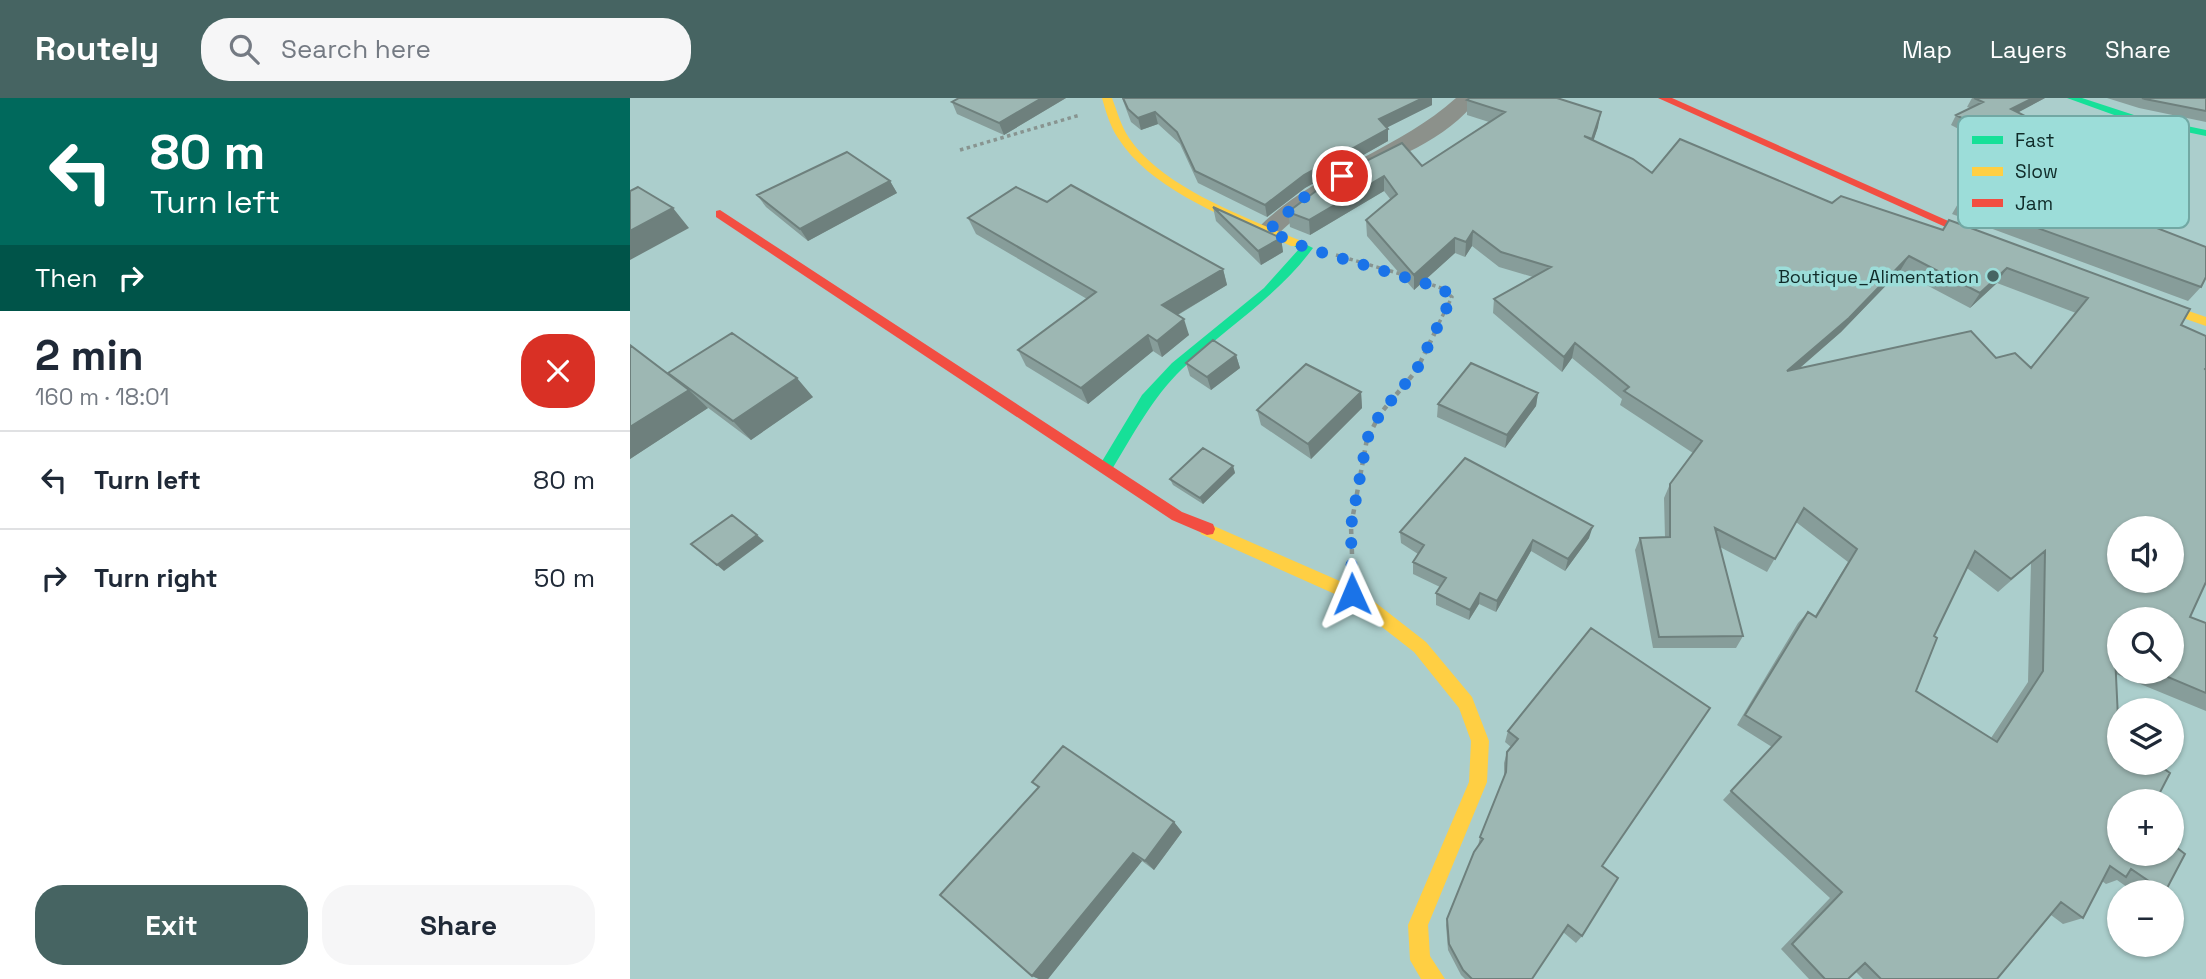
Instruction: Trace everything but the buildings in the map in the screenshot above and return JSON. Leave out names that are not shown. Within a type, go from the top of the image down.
[{"type":"street","points":[[1268,231],[1303,198],[1430,130],[1453,114],[1468,98]]},
{"type":"street","points":[[1663,98],[1952,228],[2016,252]]},
{"type":"street","points":[[2072,98],[2126,116]]},
{"type":"street","points":[[1106,467],[1147,399],[1177,366],[1268,291],[1307,248],[1232,216],[1129,145],[1108,102]]},
{"type":"street","points":[[720,214],[1177,516],[1352,594],[1420,647],[1466,703],[1480,741],[1478,782],[1418,925],[1420,960],[1434,979]]},
{"type":"street","points":[[2117,289],[2206,322]]},
{"type":"path","points":[[960,150],[1108,102]]},
{"type":"path","points":[[1307,248],[1403,275],[1441,288],[1452,297],[1416,371],[1380,414],[1367,439],[1351,526],[1352,594]]},
{"type":"traffic: fast","points":[[2072,98],[2126,116]]},
{"type":"traffic: fast","points":[[2189,130],[2206,133]]},
{"type":"traffic: fast","points":[[1106,467],[1147,399],[1177,366],[1268,291],[1307,248],[1295,243]]},
{"type":"traffic: slow","points":[[1107,98],[1127,143],[1161,175],[1205,202],[1295,243]]},
{"type":"traffic: slow","points":[[2139,298],[2206,322]]},
{"type":"traffic: slow","points":[[1207,529],[1352,594],[1420,647],[1466,703],[1480,741],[1478,782],[1418,925],[1420,960],[1434,979]]},
{"type":"traffic: jam","points":[[1663,98],[1994,244]]},
{"type":"traffic: jam","points":[[720,214],[1177,516],[1207,529]]},
{"type":"place","name":"Boutique_Alimentation","points":[[1993,276]]},
{"type":"route","points":[[1342,176],[1303,198],[1286,211],[1268,231],[1307,248],[1441,288],[1452,297],[1416,371],[1380,414],[1367,439],[1351,526],[1352,594]]}]
